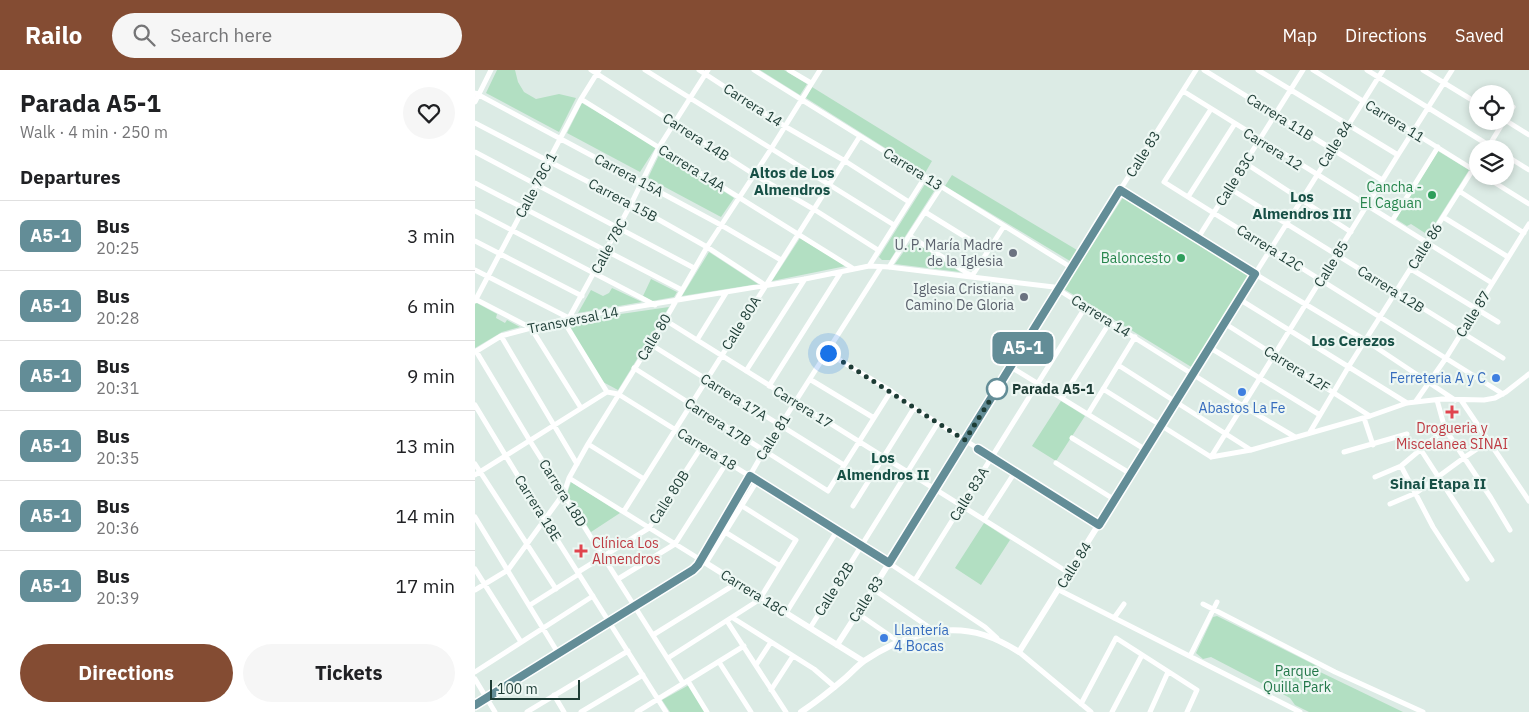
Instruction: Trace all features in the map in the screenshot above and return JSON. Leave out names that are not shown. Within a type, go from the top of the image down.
[{"type":"street","name":"Carrera 14B","points":[[591,70],[598,72],[755,175],[878,250]]},
{"type":"street","points":[[645,70],[894,225]]},
{"type":"street","name":"Carrera 14","points":[[699,70],[706,72],[785,127],[845,161],[909,202]]},
{"type":"street","name":"Carrera 13","points":[[754,70],[1072,268]]},
{"type":"street","points":[[789,70],[811,84]]},
{"type":"street","name":"Calle 80","points":[[475,590],[508,570],[564,494],[569,478],[588,444],[665,320],[694,268],[755,175],[820,70]]},
{"type":"street","name":"Calle 83","points":[[837,645],[1196,70]]},
{"type":"street","name":"Carrera 11B","points":[[1204,70],[1382,180]]},
{"type":"street","points":[[1258,70],[1398,155]]},
{"type":"street","name":"Calle 83C","points":[[1198,238],[1303,70]]},
{"type":"street","name":"Carrera 11","points":[[1313,70],[1469,167]]},
{"type":"street","points":[[1367,70],[1477,140]]},
{"type":"street","name":"Calle 84","points":[[1019,652],[1383,70]]},
{"type":"street","points":[[1423,70],[1469,98]]},
{"type":"street","name":"Calle 85","points":[[1211,457],[1452,70]]},
{"type":"street","points":[[475,102],[477,94],[490,71]]},
{"type":"street","name":"Calle 78C 1","points":[[475,300],[581,99],[598,72]]},
{"type":"street","name":"Calle 78C","points":[[566,319],[582,296],[659,148],[706,72]]},
{"type":"street","name":"Carrera 12","points":[[1183,91],[1259,140],[1492,283]]},
{"type":"street","name":"Carrera 15A","points":[[477,94],[721,225],[781,260]]},
{"type":"street","name":"Carrera 14A","points":[[581,99],[855,269]]},
{"type":"street","name":"Carrera 12C","points":[[1211,109],[1164,182],[1503,394]]},
{"type":"street","name":"Carrera 15B","points":[[475,124],[631,204],[707,247],[765,285]]},
{"type":"street","points":[[1188,197],[1235,124]]},
{"type":"street","points":[[1514,126],[1529,136]]},
{"type":"street","name":"Calle 80A","points":[[624,511],[860,136]]},
{"type":"street","points":[[1392,221],[1438,147]]},
{"type":"street","points":[[475,152],[694,268]]},
{"type":"street","points":[[1514,161],[1529,170]]},
{"type":"street","points":[[1245,164],[1351,232]]},
{"type":"street","points":[[869,266],[925,177]]},
{"type":"street","name":"Calle 86","points":[[1310,432],[1365,340],[1459,191],[1469,178]]},
{"type":"street","points":[[475,183],[682,290]]},
{"type":"street","points":[[1498,185],[1529,204]]},
{"type":"street","points":[[889,267],[941,187]]},
{"type":"street","name":"Carrera 12B","points":[[1229,188],[1503,358]]},
{"type":"street","points":[[1120,190],[1365,340],[1458,400],[1489,441],[1529,501]]},
{"type":"street","points":[[1459,191],[1524,233]]},
{"type":"street","points":[[475,211],[656,305]]},
{"type":"street","points":[[925,212],[989,251]]},
{"type":"street","points":[[1443,217],[1508,258]]},
{"type":"street","name":"Calle 87","points":[[1415,402],[1430,383],[1477,310],[1529,224]]},
{"type":"street","points":[[910,236],[972,276],[1004,226]]},
{"type":"street","points":[[475,242],[582,296]]},
{"type":"street","name":"Carrera 14","points":[[675,301],[869,266],[972,276],[1054,287],[1295,437]]},
{"type":"street","name":"Calle 81","points":[[703,561],[764,451],[811,380],[881,267]]},
{"type":"street","points":[[1411,269],[1499,322]]},
{"type":"street","points":[[475,270],[566,319],[607,392],[478,474]]},
{"type":"street","points":[[769,386],[841,272]]},
{"type":"street","points":[[746,371],[805,279]]},
{"type":"street","points":[[697,340],[726,293]]},
{"type":"street","points":[[1239,299],[1407,403]]},
{"type":"street","points":[[475,300],[531,328],[581,408]]},
{"type":"street","name":"Transversal 14","points":[[476,352],[501,336],[566,319],[675,301]]},
{"type":"street","name":"Calle 83A","points":[[915,580],[1086,306]]},
{"type":"street","name":"Carrera 17","points":[[665,320],[1069,573]]},
{"type":"street","points":[[1062,398],[1110,322]]},
{"type":"street","name":"Carrera 12F","points":[[1224,323],[1334,392],[1367,417]]},
{"type":"street","points":[[501,336],[577,464]]},
{"type":"street","points":[[1088,414],[1135,337]]},
{"type":"street","name":"Carrera 17A","points":[[650,344],[844,465]]},
{"type":"street","points":[[1209,347],[1320,415]]},
{"type":"street","name":"Carrera 18D","points":[[476,352],[634,606],[707,712]]},
{"type":"street","points":[[828,353],[891,391],[938,424],[1099,525]]},
{"type":"street","points":[[1118,365],[1251,450]]},
{"type":"street","points":[[1011,367],[1146,450]]},
{"type":"street","name":"Carrera 17B","points":[[634,368],[828,491],[844,465]]},
{"type":"street","points":[[1103,389],[1211,457],[1251,450],[1367,417],[1407,403],[1495,398],[1529,374]]},
{"type":"street","points":[[811,380],[873,418]]},
{"type":"street","points":[[844,465],[891,391]]},
{"type":"street","name":"Carrera 18","points":[[607,392],[618,394],[889,563],[985,627],[1000,641]]},
{"type":"street","points":[[1437,400],[1445,429],[1465,457],[1510,530]]},
{"type":"street","name":"Carrera 18E","points":[[475,405],[544,519],[666,712]]},
{"type":"street","points":[[853,506],[914,408]]},
{"type":"street","points":[[1367,417],[1373,445]]},
{"type":"street","name":"Calle 82B","points":[[810,628],[938,424]]},
{"type":"street","points":[[1375,477],[1401,466],[1445,429]]},
{"type":"street","points":[[1344,452],[1407,434]]},
{"type":"street","points":[[1072,438],[1131,474]]},
{"type":"street","points":[[1390,504],[1416,493],[1489,441]]},
{"type":"street","points":[[588,444],[644,479]]},
{"type":"street","name":"Calle 80B","points":[[530,605],[649,528],[702,446]]},
{"type":"street","points":[[1421,450],[1492,560]]},
{"type":"street","points":[[618,579],[675,544],[727,462]]},
{"type":"street","points":[[1056,463],[1115,500]]},
{"type":"street","points":[[475,464],[478,474],[556,588]]},
{"type":"street","points":[[1401,466],[1433,527],[1467,579]]},
{"type":"street","points":[[984,520],[1015,472]]},
{"type":"street","name":"Carrera 18C","points":[[569,478],[863,661]]},
{"type":"street","name":"Calle 81","points":[[475,705],[693,570],[703,561],[725,532],[757,481]]},
{"type":"street","points":[[668,658],[762,598],[796,540],[742,506]]},
{"type":"street","points":[[475,517],[558,653]]},
{"type":"street","points":[[786,613],[837,531]]},
{"type":"street","points":[[725,532],[780,566]]},
{"type":"street","points":[[475,569],[521,642]]},
{"type":"street","points":[[653,635],[737,583]]},
{"type":"street","points":[[873,589],[936,632]]},
{"type":"street","points":[[1059,590],[1300,712]]},
{"type":"street","points":[[475,672],[593,596]]},
{"type":"street","points":[[1191,656],[1217,602]]},
{"type":"street","points":[[1115,618],[1124,604]]},
{"type":"street","points":[[1203,604],[1335,672],[1423,712]]},
{"type":"street","points":[[857,613],[899,642]]},
{"type":"street","points":[[733,618],[814,668],[835,687]]},
{"type":"street","points":[[727,621],[785,712]]},
{"type":"street","points":[[801,712],[835,687],[863,661],[882,650],[918,635],[936,632],[967,631],[1000,641],[1019,652],[1091,712]]},
{"type":"street","points":[[1081,704],[1116,638],[1197,690],[1187,712]]},
{"type":"street","points":[[756,665],[771,642]]},
{"type":"street","points":[[637,712],[744,646]]},
{"type":"street","points":[[527,712],[628,651]]},
{"type":"street","points":[[1112,712],[1142,655]]},
{"type":"street","points":[[771,690],[793,656]]},
{"type":"street","points":[[719,662],[751,712]]},
{"type":"street","points":[[1150,712],[1168,672]]},
{"type":"street","points":[[581,712],[643,675]]},
{"type":"street","points":[[475,679],[495,712]]},
{"type":"street","points":[[554,695],[564,712]]},
{"type":"green space","points":[[497,70],[515,70],[518,82],[524,92],[536,99],[559,94],[576,98],[559,132],[486,93]]},
{"type":"green space","points":[[760,70],[784,70],[807,84],[800,95]]},
{"type":"green space","points":[[812,87],[932,161],[925,173],[806,98]]},
{"type":"green space","points":[[582,103],[656,147],[640,172],[567,133]]},
{"type":"green space","points":[[661,151],[734,198],[721,217],[648,178]]},
{"type":"green space","name":"Cancha - El Caguan","points":[[1438,151],[1469,170],[1426,238],[1425,233],[1411,224],[1407,226],[1396,219]]},
{"type":"green space","points":[[952,175],[1077,250],[1070,261],[945,186]]},
{"type":"green space","points":[[927,181],[936,188],[890,260],[882,260],[879,257]]},
{"type":"green space","points":[[1124,196],[1251,275],[1193,368],[1064,289]]},
{"type":"green space","points":[[800,238],[846,266],[772,281]]},
{"type":"green space","points":[[912,240],[960,272],[895,264]]},
{"type":"green space","points":[[709,252],[758,284],[682,296]]},
{"type":"green space","points":[[651,279],[677,292],[674,297],[652,301],[643,296]]},
{"type":"green space","points":[[612,288],[642,302],[578,313],[591,290],[603,296],[609,293]]},
{"type":"green space","points":[[475,302],[497,314],[496,318],[505,323],[507,320],[520,327],[502,332],[475,348]]},
{"type":"green space","points":[[669,307],[618,390],[603,382],[566,322]]},
{"type":"green space","points":[[1061,401],[1085,416],[1056,461],[1032,446]]},
{"type":"green space","points":[[571,482],[620,513],[591,532],[567,494]]},
{"type":"green space","points":[[984,523],[1010,540],[981,585],[955,568]]},
{"type":"green space","name":"Parque Quilla Park","points":[[1217,616],[1319,667],[1318,671],[1403,712],[1309,712],[1295,705],[1290,698],[1211,657],[1203,659],[1196,653],[1213,617]]},
{"type":"green space","points":[[689,685],[705,712],[670,712],[662,700]]},
{"type":"bus line","name":"A5-1","points":[[475,705],[693,570],[698,565],[750,476],[889,563],[1120,190],[1255,274],[1099,525],[978,449]]},
{"type":"place","name":"Cancha - El Caguan","points":[[1432,195]]},
{"type":"place","name":"U. P. María Madre de la Iglesia","points":[[1013,253]]},
{"type":"place","name":"Baloncesto","points":[[1181,258]]},
{"type":"place","name":"Iglesia Cristiana Camino De Gloria","points":[[1024,297]]},
{"type":"place","name":"Ferreteria A y C","points":[[1496,378]]},
{"type":"place","name":"Parada A5-1","points":[[997,389]]},
{"type":"place","name":"Abastos La Fe","points":[[1242,392]]},
{"type":"place","name":"Drogueria y Miscelanea SINAI","points":[[1452,412]]},
{"type":"place","name":"Clínica Los Almendros","points":[[581,551]]},
{"type":"place","name":"Llantería 4 Bocas","points":[[884,638]]},
{"type":"district","name":"Altos de Los Almendros","points":[[792,180]]},
{"type":"district","name":"Los Almendros III","points":[[1302,204]]},
{"type":"district","name":"Los Cerezos","points":[[1353,340]]},
{"type":"district","name":"Los Almendros II","points":[[883,466]]},
{"type":"district","name":"Sinaí Etapa II","points":[[1438,483]]},
{"type":"route","points":[[828,353],[891,391],[965,440],[997,389]]}]
